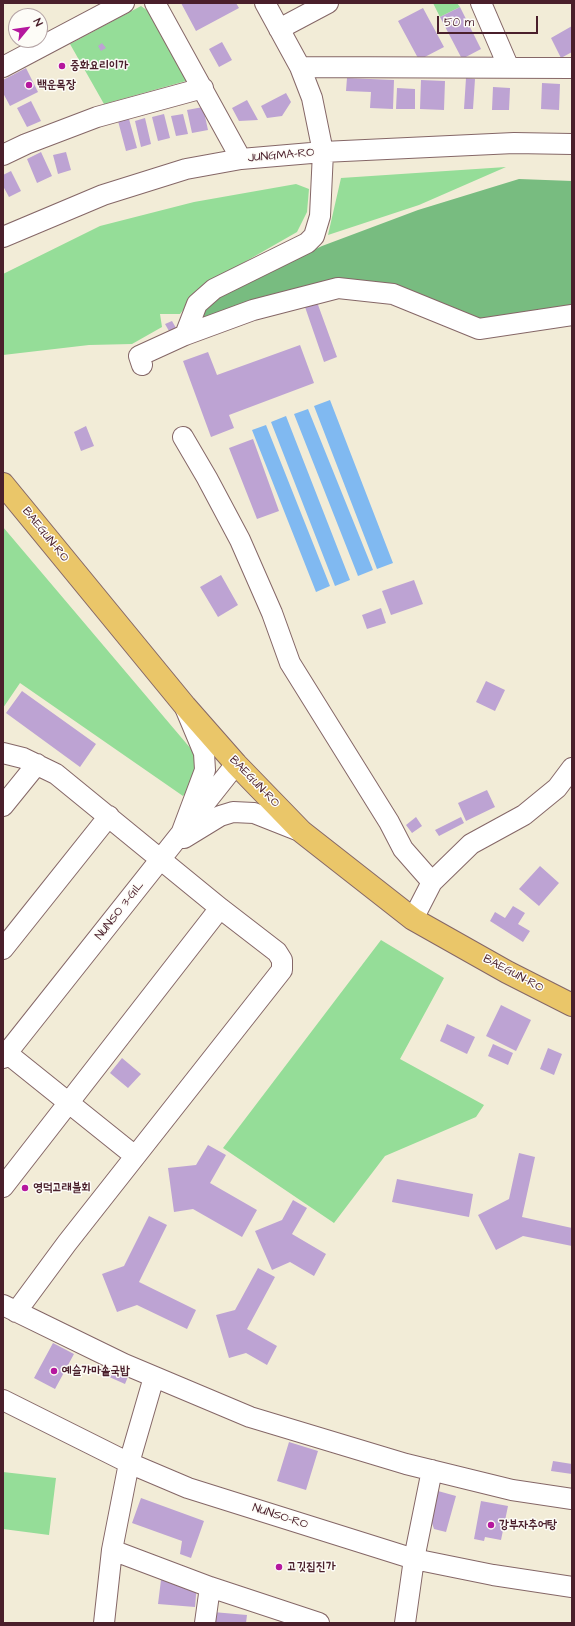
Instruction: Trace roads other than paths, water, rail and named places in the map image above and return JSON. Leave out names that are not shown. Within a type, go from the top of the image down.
[{"type":"main road","name":"BAEGUN-RO","points":[[3,484],[185,706],[236,764],[302,832],[414,919],[507,972],[572,1005]]},
{"type":"street","points":[[3,67],[124,3]]},
{"type":"street","points":[[155,3],[241,159]]},
{"type":"street","points":[[185,335],[197,304],[214,289],[294,251],[314,236],[320,216],[323,152],[312,98],[300,67],[265,3]]},
{"type":"street","points":[[280,29],[328,3]]},
{"type":"street","points":[[480,3],[509,68]]},
{"type":"street","points":[[300,67],[572,68]]},
{"type":"street","points":[[3,155],[26,144],[97,117],[203,88]]},
{"type":"street","name":"JUNGMA-RO","points":[[3,237],[103,195],[186,169],[241,159],[323,152],[514,143],[572,144]]},
{"type":"street","points":[[142,365],[139,356],[185,335],[253,310],[338,288],[393,294],[478,329],[572,315]]},
{"type":"street","points":[[183,437],[208,478],[240,540],[272,613],[290,663],[389,822],[403,849],[432,882]]},
{"type":"street","points":[[185,706],[204,753],[205,770],[181,834],[184,838],[220,816],[233,812],[254,813],[302,832]]},
{"type":"street","points":[[3,753],[23,758],[56,774],[220,908],[277,952],[282,960],[282,970],[135,1156],[9,1309],[154,1377],[250,1417],[432,1470],[512,1490],[572,1499]]},
{"type":"street","points":[[3,806],[37,764]]},
{"type":"street","name":"NUNSO 3-GIL","points":[[4,1054],[236,764]]},
{"type":"street","points":[[414,919],[432,882],[471,844],[524,815],[557,788],[572,768]]},
{"type":"street","points":[[3,949],[109,816]]},
{"type":"street","points":[[3,1187],[220,908]]},
{"type":"street","points":[[4,1054],[69,1101],[135,1156]]},
{"type":"street","points":[[104,1623],[112,1550],[128,1462],[154,1377]]},
{"type":"street","name":"NUNSO-RO","points":[[3,1400],[128,1462],[188,1488],[414,1559],[493,1575],[572,1587]]},
{"type":"street","points":[[405,1623],[414,1559],[432,1470]]},
{"type":"street","points":[[112,1550],[210,1587],[311,1622]]},
{"type":"street","points":[[205,1623],[210,1587]]},
{"type":"water","points":[[330,400],[393,563],[377,569],[314,406]]},
{"type":"water","points":[[308,409],[373,570],[358,576],[294,414]]},
{"type":"water","points":[[286,416],[350,580],[335,586],[271,422]]},
{"type":"water","points":[[266,425],[330,586],[316,592],[252,430]]},
{"type":"place","name":"중화요리이가","points":[[62,66]]},
{"type":"place","name":"백운목장","points":[[29,85]]},
{"type":"place","name":"영덕고래불회","points":[[25,1188]]},
{"type":"place","name":"예슬가마솥국밥","points":[[54,1371]]},
{"type":"place","name":"강부자추어탕","points":[[491,1525]]},
{"type":"place","name":"고깃집진가","points":[[279,1567]]}]
